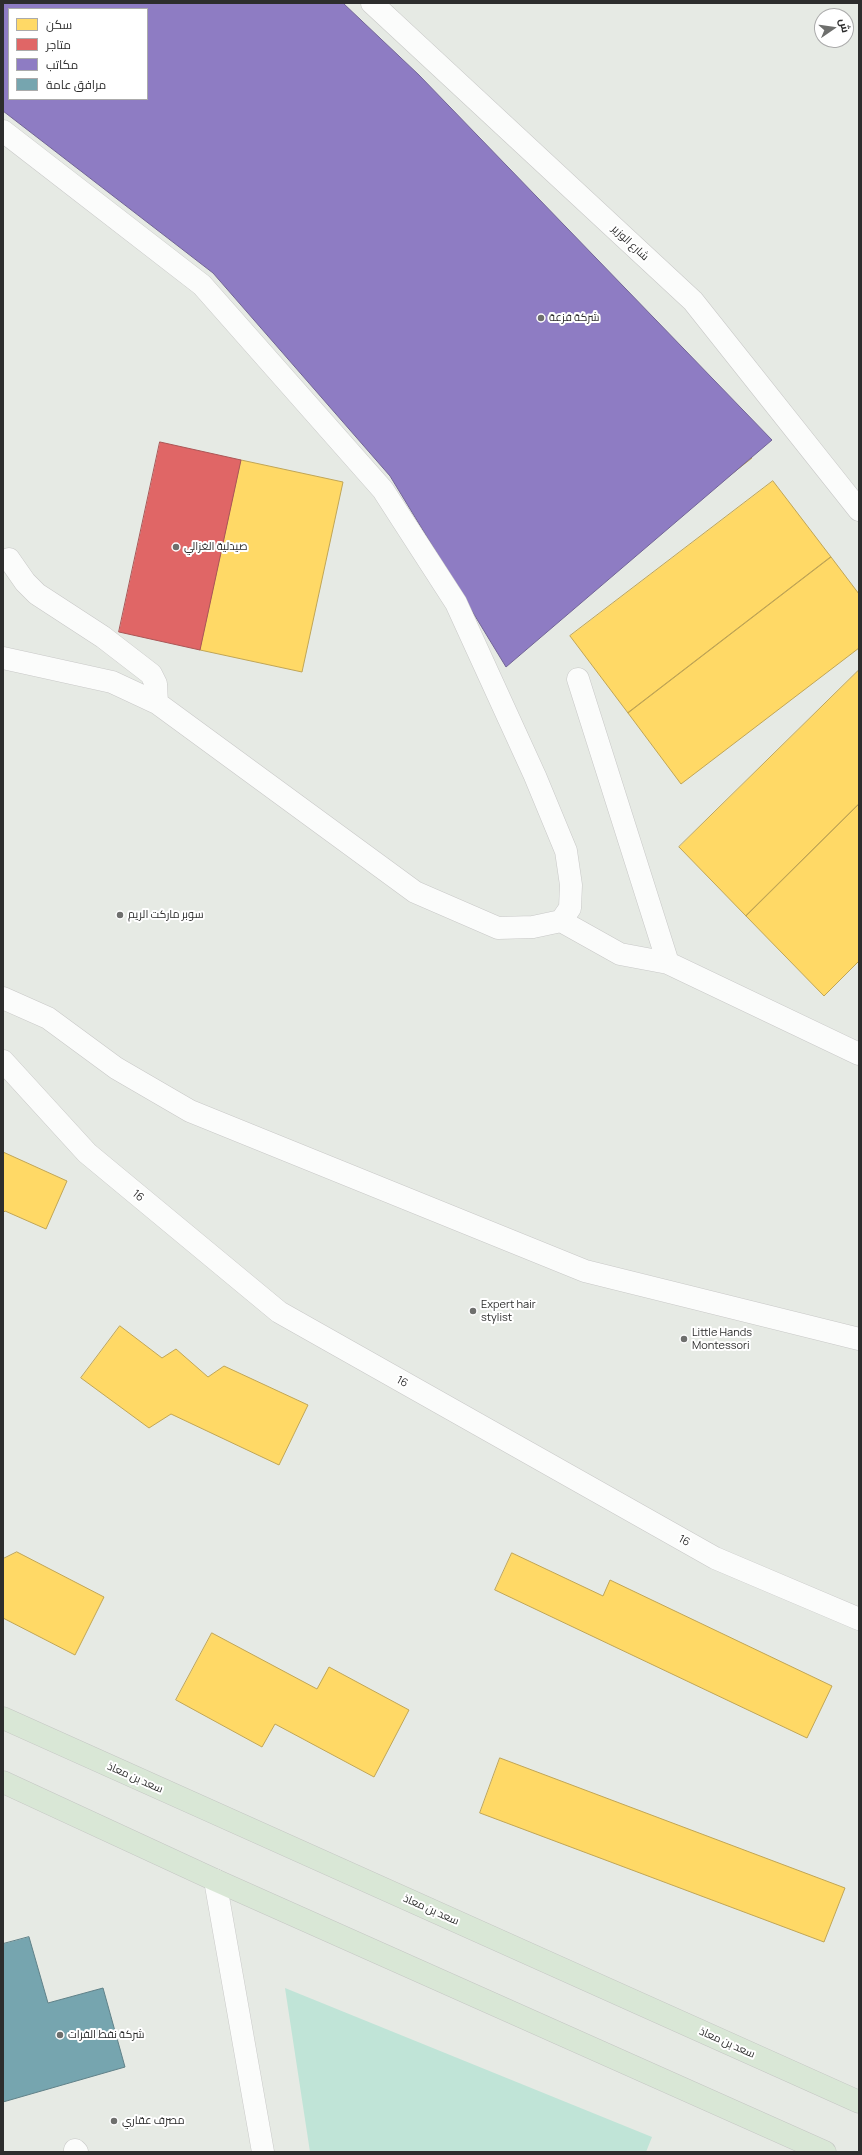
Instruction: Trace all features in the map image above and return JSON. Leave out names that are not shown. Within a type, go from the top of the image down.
[{"type":"main road","name":"سعد بن معاذ","points":[[3,1718],[859,2102]]},
{"type":"main road","points":[[3,1782],[215,1880],[825,2152]]},
{"type":"street","name":"شارع الوزير","points":[[372,3],[693,301],[859,510]]},
{"type":"street","points":[[3,131],[202,285],[383,490],[456,603],[535,776],[566,851],[571,885],[570,908],[561,921]]},
{"type":"street","points":[[9,559],[25,582],[37,594],[103,637],[151,674],[156,684],[157,703]]},
{"type":"street","points":[[3,658],[112,682],[157,703],[415,892],[498,928],[533,927],[561,921],[620,954],[668,963],[859,1054]]},
{"type":"street","points":[[578,679],[668,963]]},
{"type":"street","points":[[3,998],[48,1018],[116,1068],[190,1111],[585,1271],[859,1339]]},
{"type":"street","name":"16","points":[[3,1061],[87,1153],[279,1312],[715,1558],[859,1619]]},
{"type":"street","points":[[215,1880],[263,2152]]},
{"type":"green space","points":[[285,1988],[652,2137],[646,2152],[310,2152]]},
{"type":"building: سكن","points":[[3,3],[192,3],[148,30],[148,8],[8,8],[8,66],[3,58]]},
{"type":"building: سكن","points":[[393,63],[471,153],[287,314],[209,224]]},
{"type":"building: سكن","points":[[30,100],[36,100],[31,103]]},
{"type":"building: سكن","points":[[471,153],[551,245],[367,406],[287,314]]},
{"type":"building: سكن","points":[[632,306],[702,396],[487,565],[417,476]]},
{"type":"building: سكن","points":[[702,396],[752,458],[536,628],[487,565]]},
{"type":"building: سكن","points":[[241,460],[343,482],[302,672],[200,650]]},
{"type":"building: سكن","points":[[773,481],[831,557],[628,713],[570,636]]},
{"type":"building: سكن","points":[[831,557],[859,594],[859,648],[681,784],[628,713]]},
{"type":"building: سكن","points":[[859,670],[859,804],[746,916],[679,847]]},
{"type":"building: سكن","points":[[859,804],[859,961],[824,996],[746,916]]},
{"type":"building: سكن","points":[[3,1152],[67,1181],[46,1229],[5,1211],[3,1213]]},
{"type":"building: سكن","points":[[120,1326],[162,1358],[176,1349],[208,1377],[224,1366],[308,1405],[279,1465],[171,1414],[149,1428],[81,1378]]},
{"type":"building: سكن","points":[[17,1552],[104,1597],[75,1655],[3,1618],[3,1559]]},
{"type":"building: سكن","points":[[512,1553],[603,1596],[610,1580],[832,1686],[807,1738],[495,1590]]},
{"type":"building: سكن","points":[[212,1633],[317,1689],[329,1667],[409,1710],[374,1777],[275,1724],[262,1747],[176,1700]]},
{"type":"building: سكن","points":[[500,1758],[845,1888],[824,1942],[480,1813]]},
{"type":"building: متاجر","points":[[160,442],[241,460],[200,650],[119,632]]},
{"type":"building: مكاتب","points":[[3,3],[343,3],[419,75],[772,440],[506,667],[390,476],[213,273],[3,111]]},
{"type":"building: مرافق عامة","name":"شركة نفط الفرات","points":[[29,1937],[48,2003],[103,1988],[125,2067],[3,2102],[3,1944]]},
{"type":"place","name":"شركة فزعة","points":[[541,318]]},
{"type":"place","name":"صيدلية الغزالي","points":[[176,547]]},
{"type":"place","name":"سوبر ماركت الريم","points":[[120,915]]},
{"type":"place","name":"Expert hair stylist","points":[[473,1311]]},
{"type":"place","name":"Little Hands Montessori","points":[[684,1339]]},
{"type":"place","name":"شركة نفط الفرات","points":[[60,2035]]},
{"type":"place","name":"مصرف عقاري","points":[[114,2121]]}]
